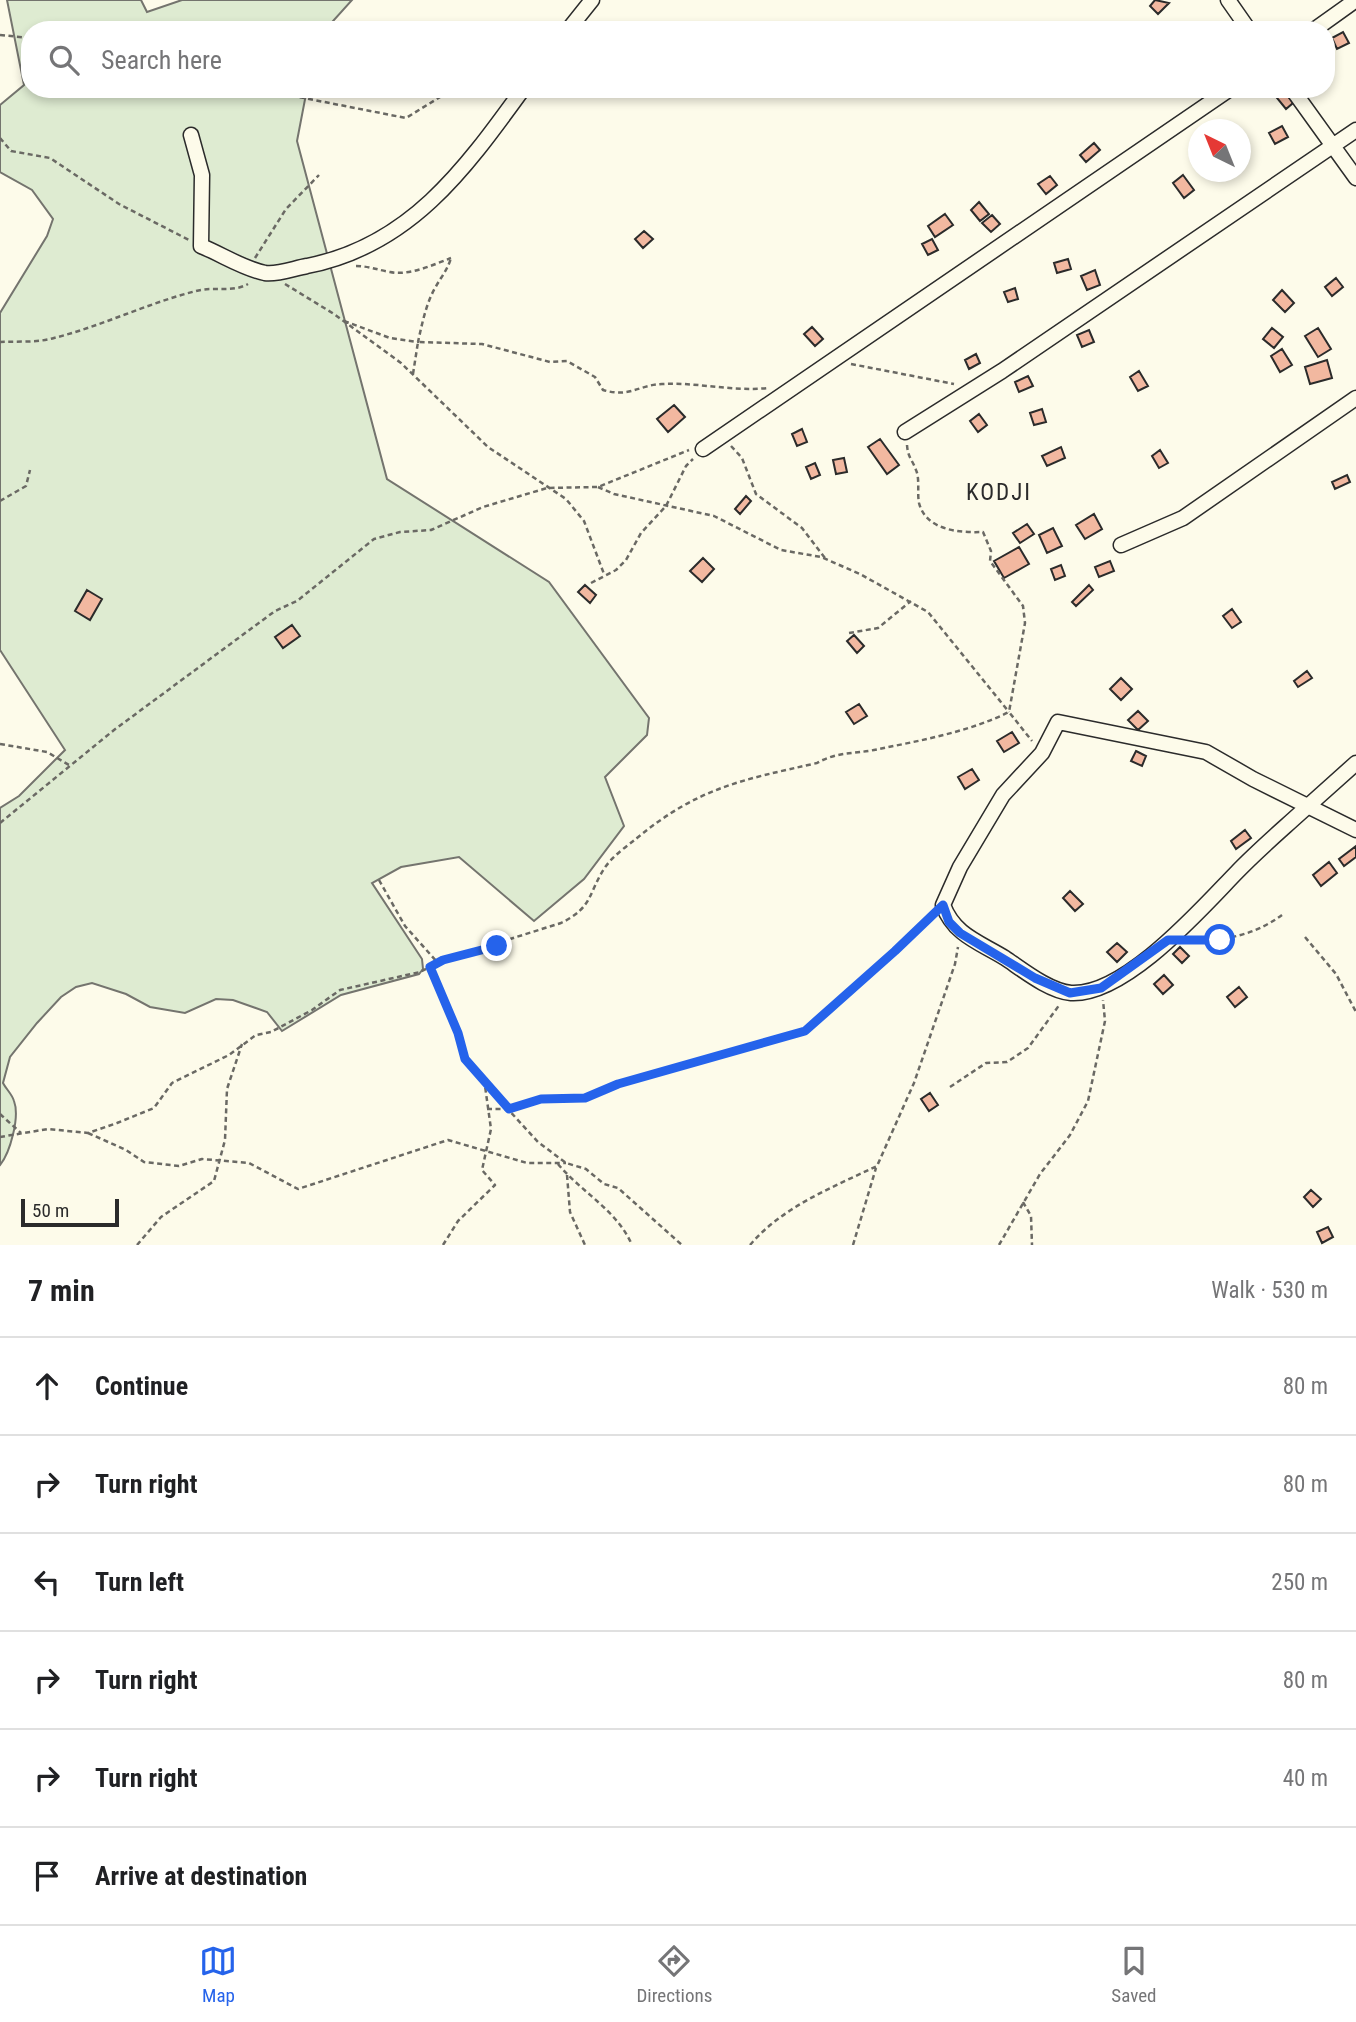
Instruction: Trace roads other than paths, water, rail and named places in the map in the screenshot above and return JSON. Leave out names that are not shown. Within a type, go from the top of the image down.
[{"type":"street","points":[[575,21],[592,0]]},
{"type":"street","points":[[1228,0],[1243,21]]},
{"type":"street","points":[[1327,21],[1356,0]]},
{"type":"street","points":[[191,135],[202,175],[201,246],[266,274],[340,260],[393,233],[430,203],[472,159],[516,98]]},
{"type":"street","points":[[703,449],[1217,98]]},
{"type":"street","points":[[1298,98],[1356,178]]},
{"type":"street","points":[[905,432],[1356,130]]},
{"type":"street","points":[[1121,545],[1183,518],[1356,398]]},
{"type":"street","points":[[1356,762],[1308,805],[1168,940],[1101,988],[1070,993],[1035,978],[960,933],[949,922],[943,905],[960,867],[1003,795],[1042,753],[1058,722],[1206,752],[1253,779],[1308,805],[1356,830]]},
{"type":"district","name":"KODJI","points":[[999,492]]}]
